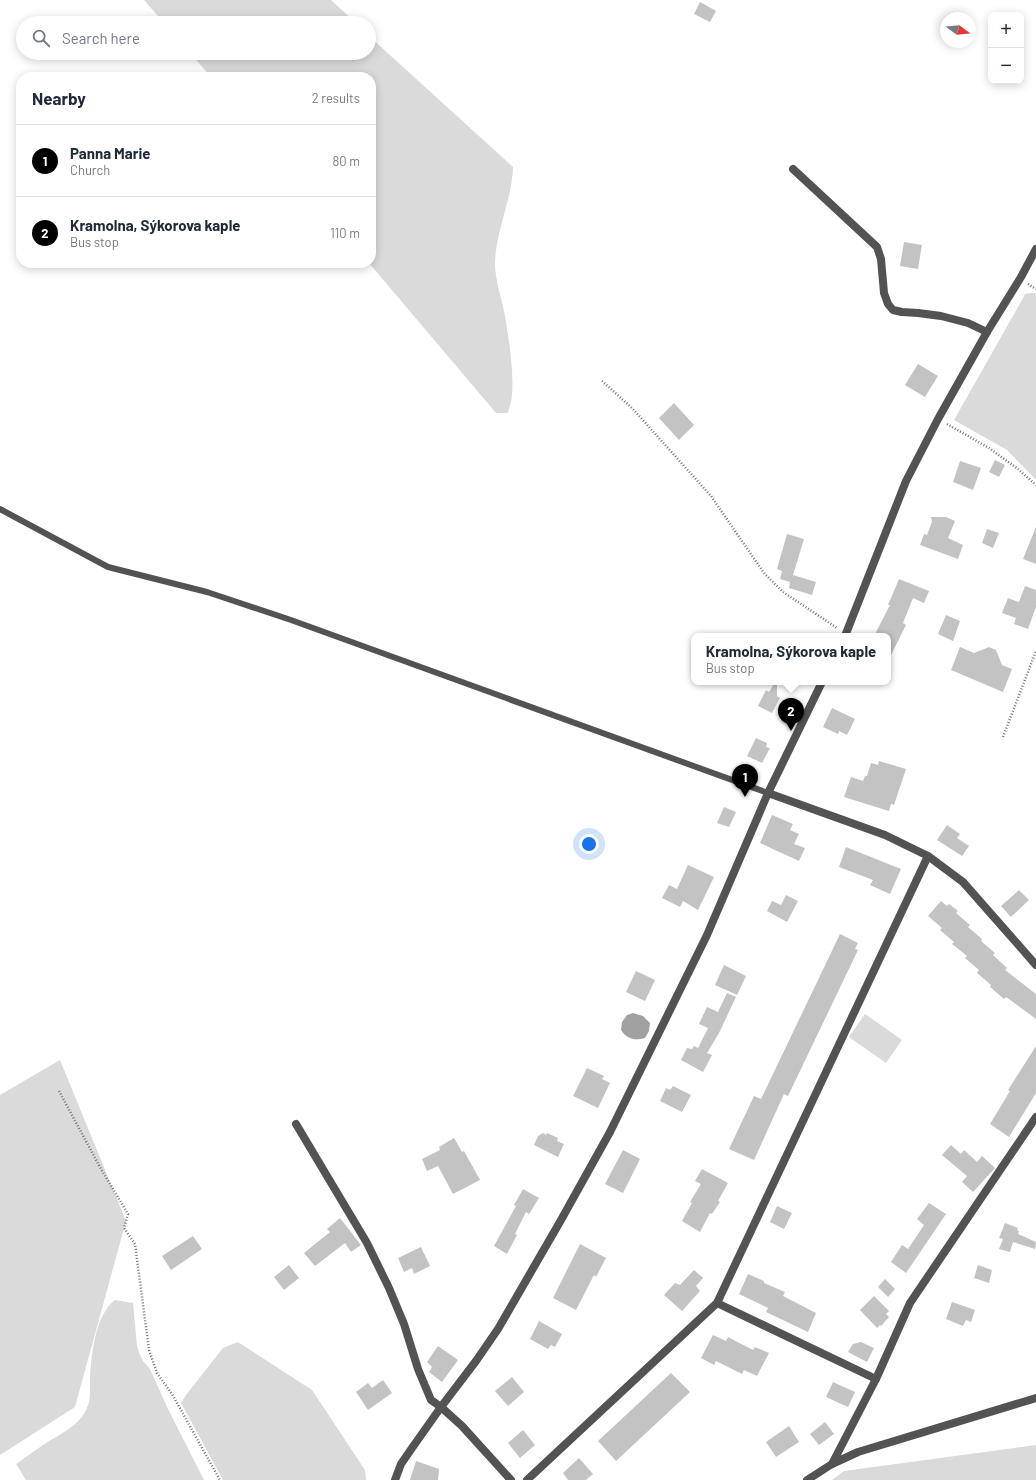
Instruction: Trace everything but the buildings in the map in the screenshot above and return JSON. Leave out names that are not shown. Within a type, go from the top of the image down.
[{"type":"street","points":[[793,169],[877,247],[881,259],[884,293],[888,304],[894,310],[941,316],[968,323],[987,332]]},
{"type":"street","points":[[847,633],[906,481],[938,419],[1036,249]]},
{"type":"street","points":[[395,1480],[401,1464],[498,1329],[610,1132],[707,935],[768,793],[821,685]]},
{"type":"street","points":[[768,793],[885,835],[928,856],[963,882],[1036,965]]},
{"type":"street","points":[[528,1480],[717,1303],[928,856]]},
{"type":"street","points":[[832,1464],[876,1379],[910,1303],[1036,1117]]},
{"type":"street","points":[[296,1124],[368,1243],[404,1324],[424,1386],[431,1400],[462,1426],[511,1480]]},
{"type":"street","points":[[717,1303],[876,1379]]},
{"type":"street","points":[[807,1480],[832,1464],[858,1452],[1036,1398]]},
{"type":"lane","points":[[0,509],[108,567],[206,592],[284,617],[768,793]]},
{"type":"path","points":[[602,381],[632,408],[711,496],[764,573],[783,592],[843,633]]},
{"type":"path","points":[[938,419],[989,448],[1018,469],[1036,485]]},
{"type":"path","points":[[1003,737],[1036,651]]},
{"type":"path","points":[[59,1091],[101,1169],[128,1214],[124,1228],[135,1244],[149,1350],[157,1373],[172,1394],[220,1480]]},
{"type":"shaded area","points":[[144,0],[331,0],[348,16],[158,16]]},
{"type":"shaded area","points":[[376,42],[513,167],[510,191],[498,239],[495,263],[497,283],[510,346],[512,366],[512,397],[508,413],[496,413],[373,268],[376,268],[376,72],[207,72],[196,60],[376,60]]},
{"type":"shaded area","points":[[1036,293],[1036,480],[1007,450],[954,420],[1025,294]]},
{"type":"shaded area","points":[[633,1013],[643,1016],[650,1023],[649,1031],[645,1038],[637,1039],[628,1037],[621,1030],[622,1022],[627,1015]]},
{"type":"shaded area","points":[[865,1014],[902,1040],[886,1063],[849,1037]]},
{"type":"shaded area","points":[[60,1060],[126,1221],[75,1407],[0,1455],[0,1095]]},
{"type":"shaded area","points":[[115,1300],[133,1303],[139,1353],[143,1361],[150,1369],[168,1409],[204,1480],[26,1480],[16,1464],[73,1426],[88,1407],[95,1337],[103,1315]]},
{"type":"shaded area","points":[[238,1342],[312,1390],[365,1470],[366,1480],[223,1480],[181,1403],[223,1348]]},
{"type":"shaded area","points":[[1036,1445],[1036,1480],[832,1480],[844,1471]]},
{"type":"place","name":"Kramolna, Sýkorova kaple","points":[[791,731]]},
{"type":"place","name":"Panna Marie","points":[[745,797]]}]
